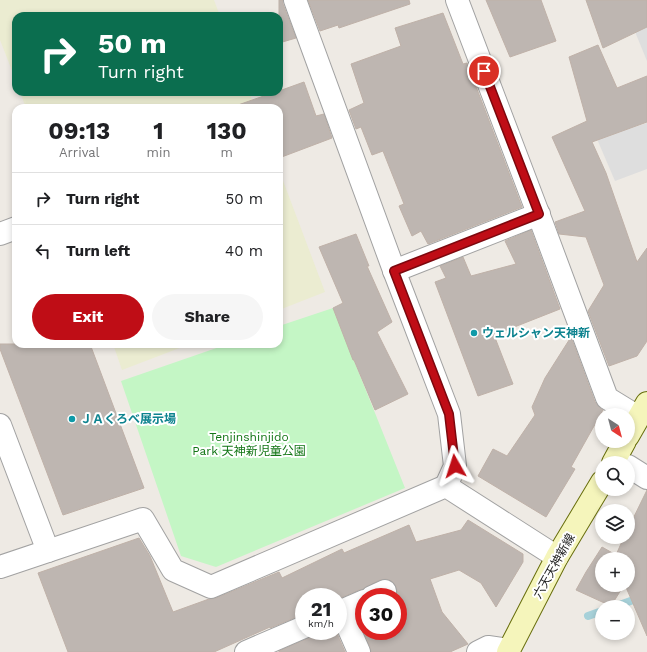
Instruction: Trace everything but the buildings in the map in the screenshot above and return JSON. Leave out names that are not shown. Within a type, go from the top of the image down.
[{"type":"main road","points":[[635,424],[643,410]]},
{"type":"main road","name":"六天天神新線","points":[[509,651],[557,558],[595,494]]},
{"type":"street","points":[[0,567],[143,519],[173,570],[211,587],[446,486],[455,466],[449,414],[394,271],[295,0]]},
{"type":"street","points":[[456,0],[539,214],[607,398],[643,410]]},
{"type":"street","points":[[394,271],[539,214]]},
{"type":"street","points":[[0,234],[12,230]]},
{"type":"street","points":[[0,426],[48,551]]},
{"type":"street","points":[[635,469],[647,478]]},
{"type":"street","points":[[446,486],[557,558]]},
{"type":"street","points":[[347,627],[359,652]]},
{"type":"street","points":[[246,652],[295,631]]},
{"type":"street","points":[[478,652],[488,647],[509,651]]},
{"type":"green space","points":[[0,0],[214,0],[218,12],[12,12],[12,71],[0,40]]},
{"type":"green space","points":[[22,96],[250,96],[254,104],[24,104]]},
{"type":"green space","points":[[283,181],[325,292],[283,308]]},
{"type":"green space","name":"Tenjinshinjido Park 天神新児童公園","points":[[333,308],[405,488],[216,567],[181,556],[121,381],[216,348],[283,348],[283,325]]},
{"type":"green space","points":[[114,348],[180,348],[122,370]]},
{"type":"shaded area","points":[[622,0],[647,0],[647,61]]},
{"type":"shaded area","points":[[647,123],[647,169],[615,181],[591,125],[618,132]]},
{"type":"waterway","points":[[633,600],[647,595]]},
{"type":"waterway","points":[[588,616],[595,614]]},
{"type":"place","name":"ウェルシャン天神新","points":[[474,333]]},
{"type":"place","name":"ＪＡくろべ展示場","points":[[72,419]]},
{"type":"route","points":[[455,466],[449,414],[394,271],[539,214],[484,71]]}]
